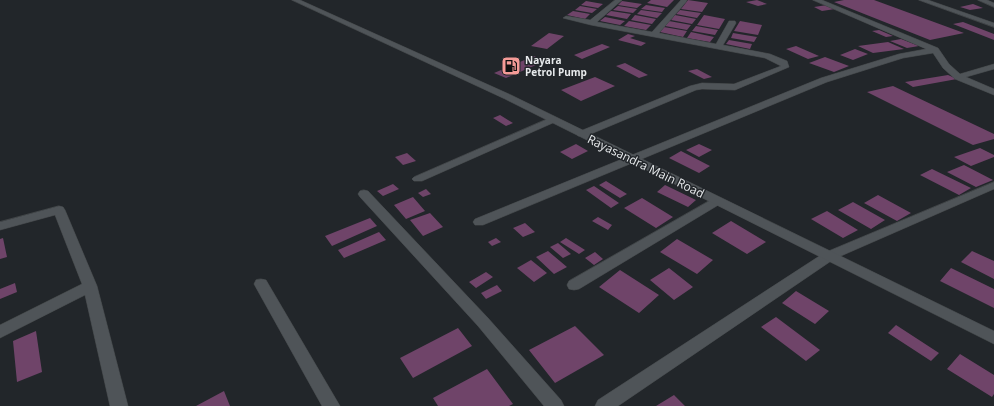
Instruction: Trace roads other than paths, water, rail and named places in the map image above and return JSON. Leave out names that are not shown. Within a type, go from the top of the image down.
[{"type":"street","name":"Rayasandra Main Road","points":[[295,0],[453,72],[582,134],[994,338]]},
{"type":"street","points":[[592,23],[619,0]]},
{"type":"street","points":[[816,0],[935,50],[946,66],[958,77],[994,92]]},
{"type":"street","points":[[922,0],[994,25]]},
{"type":"street","points":[[981,0],[994,5]]},
{"type":"street","points":[[653,35],[684,1]]},
{"type":"street","points":[[566,18],[777,59],[784,63],[785,66],[735,87],[702,86],[693,88],[582,134]]},
{"type":"street","points":[[718,47],[732,23]]},
{"type":"street","points":[[479,222],[824,80],[902,56],[935,50]]},
{"type":"street","points":[[958,77],[994,66]]},
{"type":"street","points":[[418,179],[552,120]]},
{"type":"street","points":[[604,406],[829,256],[994,186]]},
{"type":"street","points":[[364,194],[482,322],[555,406]]},
{"type":"street","points":[[574,285],[716,201]]},
{"type":"street","points":[[0,226],[59,210],[90,286],[119,406]]},
{"type":"street","points":[[261,284],[331,406]]},
{"type":"street","points":[[0,332],[90,286]]},
{"type":"place","name":"Nayara Petrol Pump","points":[[511,66]]}]
